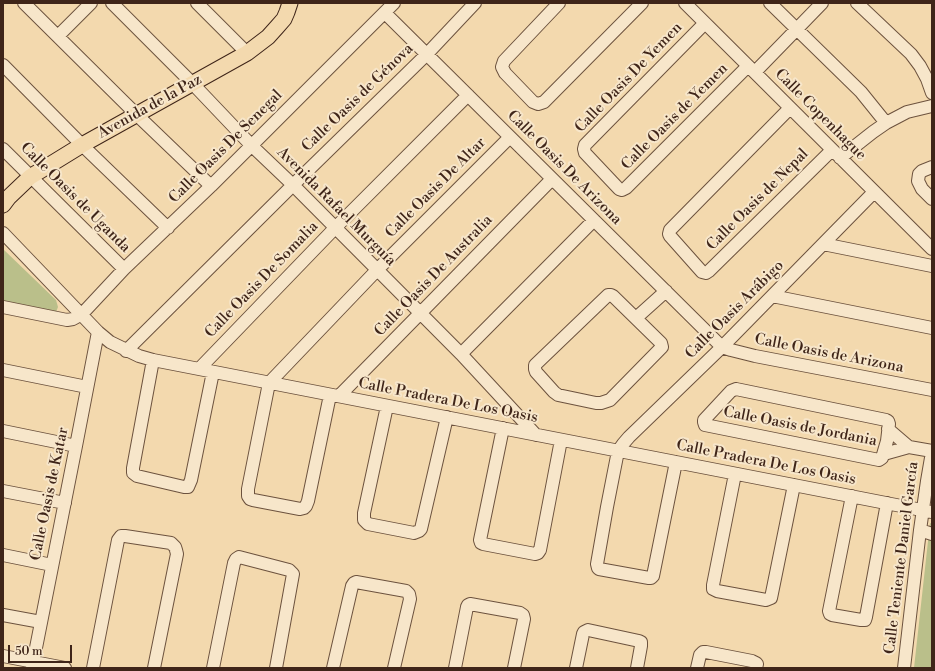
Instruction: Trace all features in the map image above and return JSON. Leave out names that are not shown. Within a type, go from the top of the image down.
[{"type":"main road","name":"Avenida de la Paz","points":[[3,205],[9,197],[30,177],[82,145],[248,53],[268,37],[280,23],[285,6]]},
{"type":"street","points":[[24,3],[211,186]]},
{"type":"street","points":[[58,36],[90,3]]},
{"type":"street","name":"Avenida Rafael Murguía","points":[[112,3],[461,354],[536,435]]},
{"type":"street","points":[[197,3],[248,53]]},
{"type":"street","name":"Calle Oasis De Senegal","points":[[82,314],[124,269],[211,186],[394,3]]},
{"type":"street","name":"Calle Oasis de Génova","points":[[126,351],[426,54],[475,3]]},
{"type":"street","points":[[559,3],[504,61],[502,67],[505,73],[533,102],[538,104],[544,102],[642,3]]},
{"type":"street","name":"Calle Copenhague","points":[[685,3],[932,249]]},
{"type":"street","points":[[770,3],[861,92],[886,123]]},
{"type":"street","name":"Calle Oasis de Yemen","points":[[622,190],[626,188],[822,3]]},
{"type":"street","points":[[857,3],[911,54],[927,78],[932,93]]},
{"type":"street","name":"Calle Oasis De Arizona","points":[[385,13],[722,346]]},
{"type":"street","name":"Calle Oasis De Yemen","points":[[622,190],[619,189],[585,152],[585,145],[705,23]]},
{"type":"street","points":[[3,65],[82,145],[168,228]]},
{"type":"street","name":"Calle Oasis De Somalia","points":[[199,369],[335,228],[468,95]]},
{"type":"street","name":"Calle Oasis de Nepal","points":[[790,108],[670,230],[670,236],[702,272],[706,273],[709,271],[836,154],[886,123],[907,112],[932,106]]},
{"type":"street","name":"Calle Oasis De Altar","points":[[269,383],[376,270],[510,137]]},
{"type":"street","name":"Calle Oasis de Uganda","points":[[3,149],[124,269]]},
{"type":"street","points":[[932,167],[922,171],[919,174],[918,181],[922,189],[932,199]]},
{"type":"street","name":"Calle Oasis De Australia","points":[[334,395],[420,313],[552,179]]},
{"type":"street","name":"Calle Oasis Arábigo","points":[[618,451],[629,437],[772,296],[874,192]]},
{"type":"street","points":[[461,354],[594,220]]},
{"type":"street","name":"Calle Pradera De Los Oasis","points":[[3,233],[98,332],[110,342],[139,356],[213,372],[927,511]]},
{"type":"street","points":[[823,244],[932,266]]},
{"type":"street","points":[[636,318],[666,291]]},
{"type":"street","points":[[611,295],[636,318],[660,341],[662,347],[610,400],[596,403],[558,395],[536,372],[535,365],[606,296],[611,295]]},
{"type":"street","points":[[772,296],[932,328]]},
{"type":"street","points":[[3,307],[67,320],[73,319],[82,314]]},
{"type":"street","name":"Calle Oasis de Katar","points":[[32,665],[98,332]]},
{"type":"street","name":"Calle Oasis de Arizona","points":[[722,346],[730,350],[755,356],[932,390]]},
{"type":"street","points":[[153,360],[133,473],[137,476],[184,487],[189,485],[191,480],[213,372]]},
{"type":"street","points":[[3,370],[88,387]]},
{"type":"street","points":[[269,383],[248,496],[253,500],[300,509],[306,506],[308,501],[334,395]]},
{"type":"street","name":"Calle Oasis de Jordania","points":[[736,389],[886,420],[889,422],[884,454],[879,460],[707,426],[705,425],[704,420],[731,390],[736,389]]},
{"type":"street","points":[[387,406],[364,513],[364,520],[368,524],[414,533],[419,532],[421,529],[447,418]]},
{"type":"street","points":[[503,428],[480,540],[483,544],[535,554],[538,553],[540,550],[561,440]]},
{"type":"street","name":"Calle Oasis de Jordania","points":[[888,429],[910,447],[932,452]]},
{"type":"street","points":[[3,431],[76,446]]},
{"type":"street","name":"Calle Oasis de Jordania","points":[[884,454],[910,447]]},
{"type":"street","points":[[618,451],[597,564],[598,568],[601,570],[649,578],[653,576],[676,462]]},
{"type":"street","name":"Calle Teniente Daniel García","points":[[904,668],[920,530],[927,511],[932,452]]},
{"type":"street","points":[[735,474],[712,588],[717,592],[766,600],[771,598],[794,485]]},
{"type":"street","points":[[3,491],[65,503]]},
{"type":"street","points":[[852,496],[829,611],[832,615],[861,620],[866,619],[887,503]]},
{"type":"street","points":[[920,530],[932,534]]},
{"type":"street","points":[[93,668],[118,540],[121,536],[171,543],[176,550],[177,554],[154,668]]},
{"type":"street","points":[[3,555],[52,565]]},
{"type":"street","points":[[214,668],[234,563],[236,559],[240,557],[289,570],[294,576],[276,668]]},
{"type":"street","points":[[333,668],[352,584],[356,582],[406,591],[409,594],[410,599],[394,668]]},
{"type":"street","points":[[455,668],[467,607],[470,604],[520,613],[523,615],[524,619],[514,668]]},
{"type":"street","points":[[3,615],[41,622]]},
{"type":"street","points":[[576,668],[583,634],[588,630],[639,641],[641,646],[637,668]]},
{"type":"street","points":[[697,668],[700,655],[703,652],[752,660],[756,662],[756,668]]},
{"type":"street","points":[[3,656],[32,665],[65,668]]},
{"type":"green space","points":[[3,249],[56,300],[58,307],[56,312],[3,303]]},
{"type":"green space","points":[[930,523],[932,524],[932,668],[914,668]]}]
